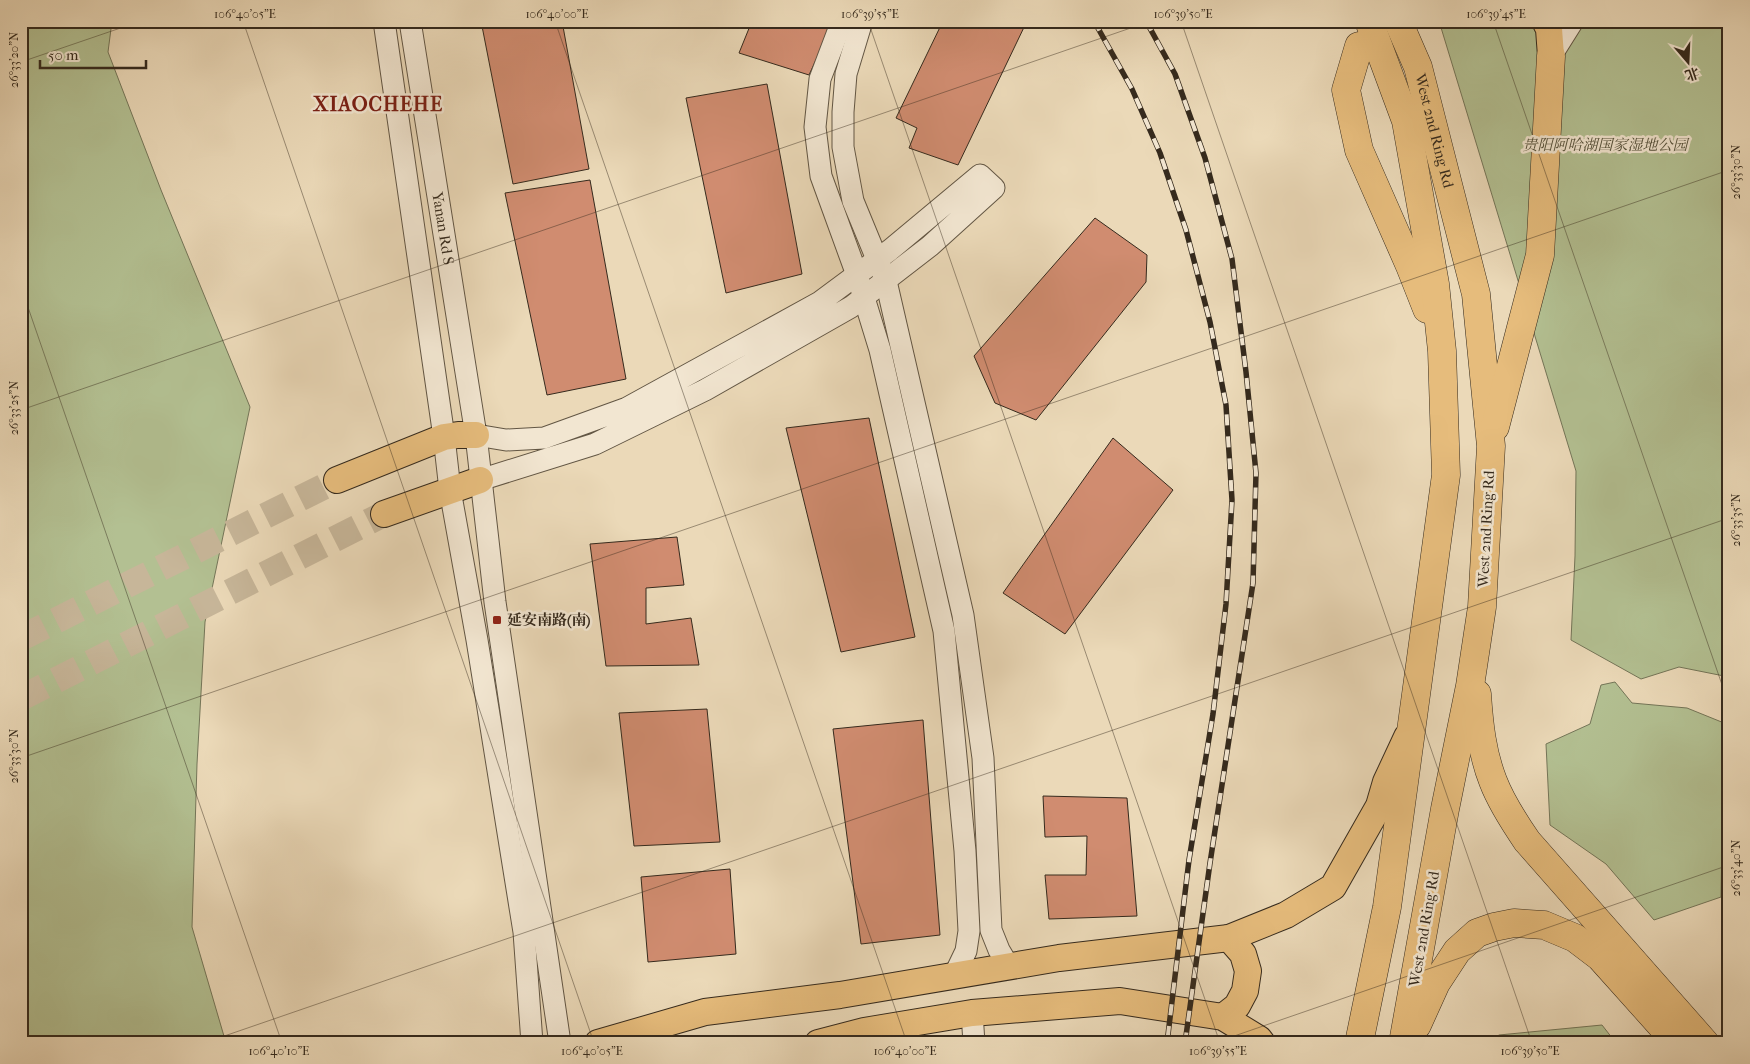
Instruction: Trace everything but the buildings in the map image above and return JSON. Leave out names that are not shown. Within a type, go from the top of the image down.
[{"type":"highway","name":"West 2nd Ring Rd","points":[[1398,21],[1418,67],[1476,294],[1490,446],[1482,607],[1403,1043]]},
{"type":"highway","name":"West 2nd Ring Rd","points":[[1359,1043],[1386,907],[1446,475],[1442,350],[1435,284],[1406,121],[1364,33]]},
{"type":"highway","points":[[1364,33],[1346,90],[1359,150],[1410,266],[1442,350]]},
{"type":"highway","points":[[1490,446],[1540,255],[1551,56]]},
{"type":"highway","points":[[1474,658],[1478,719],[1484,752],[1493,782],[1510,816],[1527,840],[1705,1043]]},
{"type":"highway","points":[[1409,1043],[1436,983],[1457,951],[1477,933],[1514,923],[1544,925],[1575,938],[1600,957],[1678,1043]]},
{"type":"main road","points":[[1545,21],[1549,29],[1551,56]]},
{"type":"main road","points":[[337,480],[444,437],[458,434],[476,435]]},
{"type":"main road","points":[[384,514],[480,480]]},
{"type":"main road","points":[[598,1043],[706,1012],[840,995],[1060,958],[1229,938],[1286,915],[1333,887],[1379,806],[1386,782],[1411,728]]},
{"type":"main road","points":[[1223,1017],[1237,1006],[1245,991],[1248,971],[1243,954],[1229,938]]},
{"type":"main road","points":[[818,1043],[864,1031],[972,1013],[1120,1001],[1223,1017],[1259,1039],[1262,1043]]},
{"type":"street","points":[[384,21],[450,490],[477,640],[524,932],[532,1043]]},
{"type":"street","name":"Yanan Rd S","points":[[410,21],[476,435],[495,602],[560,1043]]},
{"type":"street","points":[[842,21],[820,79],[815,127],[821,176],[857,275],[880,350],[944,631],[965,851],[969,931],[966,951],[954,976]]},
{"type":"street","points":[[862,21],[846,74],[843,147],[853,201],[886,281],[963,615],[983,758],[992,930],[999,950],[1009,967]]},
{"type":"street","points":[[1551,56],[1573,21]]},
{"type":"street","points":[[476,435],[506,440],[544,438],[627,408],[820,302],[878,259],[980,175],[994,188],[930,246],[851,308],[705,390],[595,444],[480,480]]},
{"type":"street","points":[[972,1013],[974,1043]]},
{"type":"green space","points":[[21,21],[112,21],[108,52],[161,190],[250,407],[205,622],[197,764],[192,927],[226,1043],[21,1043]]},
{"type":"green space","name":"贵阳阿哈湖国家湿地公园","points":[[1439,21],[1729,21],[1729,677],[1679,667],[1641,679],[1571,640],[1575,556],[1576,471]]},
{"type":"green space","points":[[1615,682],[1632,703],[1687,708],[1729,725],[1729,786],[1722,835],[1721,897],[1654,920],[1606,864],[1550,825],[1546,744],[1590,724],[1601,685]]},
{"type":"green space","points":[[1602,1025],[1616,1043],[1487,1043],[1499,1035]]},
{"type":"tunnel","points":[[21,638],[337,480]]},
{"type":"tunnel","points":[[21,698],[384,514]]},
{"type":"railway","points":[[1094,21],[1132,89],[1160,153],[1186,230],[1210,322],[1226,405],[1232,500],[1226,604],[1213,714],[1189,860],[1167,1043]]},
{"type":"railway","points":[[1146,21],[1175,74],[1205,158],[1232,259],[1256,473],[1253,583],[1210,863],[1185,1043]]},
{"type":"place","name":"延安南路(南)","points":[[497,620]]},
{"type":"district","name":"XIAOCHEHE","points":[[378,104]]}]
